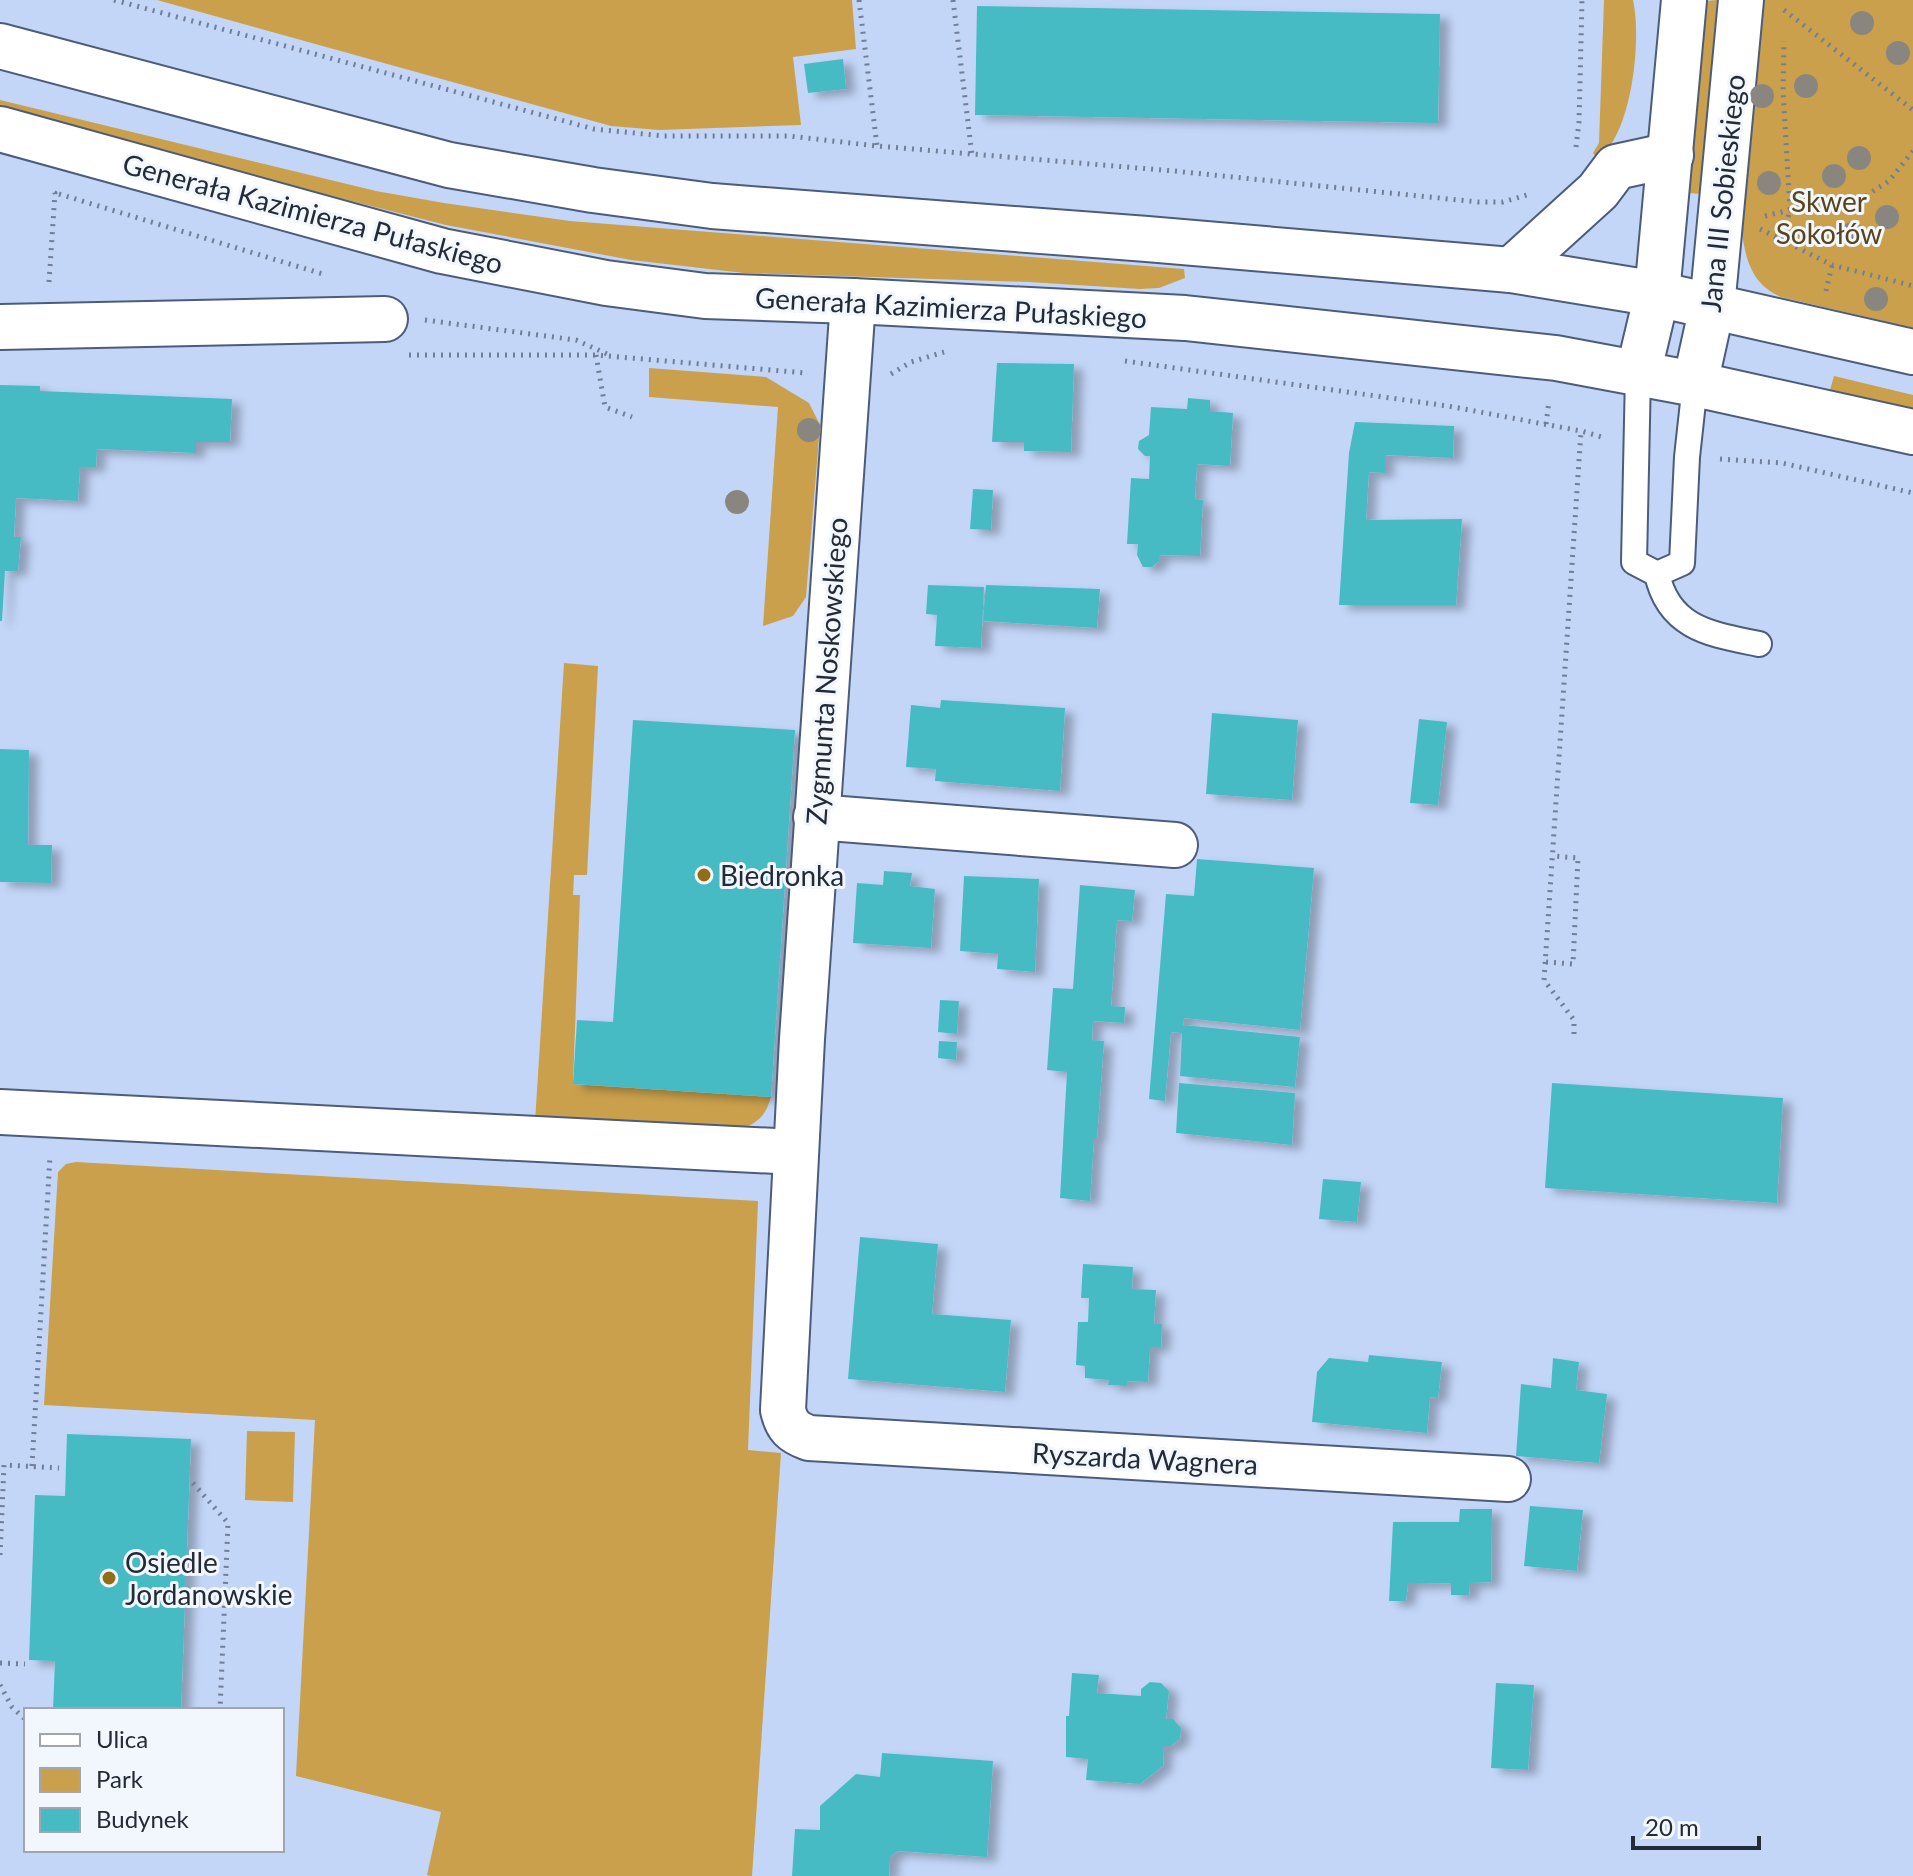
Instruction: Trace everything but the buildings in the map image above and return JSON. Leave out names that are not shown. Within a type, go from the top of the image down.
[{"type":"street","name":"Jana III Sobieskiego","points":[[1638,374],[1657,294],[1684,0]]},
{"type":"street","name":"Jana III Sobieskiego","points":[[1695,384],[1712,307],[1741,0]]},
{"type":"street","points":[[0,46],[449,165],[593,190],[712,206],[1511,270],[1657,294],[1913,352]]},
{"type":"street","name":"Generała Kazimierza Pułaskiego","points":[[0,129],[456,254],[595,281],[705,296],[1185,318],[1556,358],[1695,384],[1913,432]]},
{"type":"street","points":[[1511,270],[1598,191],[1616,167],[1671,155]]},
{"type":"street","name":"Zygmunta Noskowskiego","points":[[786,1424],[783,1410],[795,1152],[853,301]]},
{"type":"street","points":[[0,327],[385,319]]},
{"type":"street","points":[[816,817],[1175,845]]},
{"type":"street","points":[[0,1112],[795,1152]]},
{"type":"street","name":"Ryszarda Wagnera","points":[[786,1424],[809,1438],[1508,1479]]},
{"type":"lane","points":[[1638,374],[1634,562],[1657,574]]},
{"type":"lane","points":[[1657,574],[1682,563],[1687,457],[1695,384]]},
{"type":"lane","points":[[1657,574],[1661,594],[1677,616],[1700,630],[1759,644]]},
{"type":"path","points":[[114,0],[594,129],[664,136],[789,136],[1478,202],[1503,202],[1532,193]]},
{"type":"path","points":[[859,0],[877,146]]},
{"type":"path","points":[[953,0],[972,155]]},
{"type":"path","points":[[1574,154],[1579,122],[1582,0]]},
{"type":"path","points":[[1784,0],[1784,23]]},
{"type":"path","points":[[1784,9],[1913,110]]},
{"type":"path","points":[[1782,240],[1790,210],[1783,91],[1784,37]]},
{"type":"path","points":[[1760,217],[1790,210],[1818,211],[1864,197],[1889,181],[1913,151]]},
{"type":"path","points":[[41,189],[338,278]]},
{"type":"path","points":[[46,327],[55,193]]},
{"type":"path","points":[[1757,227],[1832,265],[1913,286]]},
{"type":"path","points":[[385,319],[432,321],[576,340],[612,356],[814,374]]},
{"type":"path","points":[[882,377],[926,356],[953,352]]},
{"type":"path","points":[[596,355],[605,407],[632,417]]},
{"type":"path","points":[[1112,359],[1448,406],[1581,431],[1617,442]]},
{"type":"path","points":[[1574,1034],[1574,1020],[1544,980],[1581,431]]},
{"type":"path","points":[[1715,458],[1782,463],[1913,493]]},
{"type":"path","points":[[1546,962],[1573,964],[1578,858],[1553,856]]},
{"type":"path","points":[[32,1466],[50,1155]]},
{"type":"path","points":[[0,1555],[4,1465],[59,1468]]},
{"type":"path","points":[[193,1483],[228,1523],[220,1708]]},
{"type":"path","points":[[0,1663],[25,1664]]},
{"type":"path","points":[[0,1685],[12,1707],[24,1718]]},
{"type":"green space","points":[[157,0],[852,0],[856,49],[793,57],[801,125],[659,130],[611,126]]},
{"type":"green space","points":[[1604,0],[1633,0],[1635,62],[1632,86],[1619,130],[1597,159],[1593,153],[1599,143]]},
{"type":"green space","points":[[1717,0],[1701,194],[1689,193],[1706,1]]},
{"type":"green space","name":"Skwer Sokołów","points":[[1762,0],[1913,0],[1913,328],[1781,297],[1764,286],[1752,271],[1742,233]]},
{"type":"green space","points":[[0,100],[376,191],[444,203],[570,221],[1184,269],[1185,278],[1159,288],[1140,289],[1029,282],[744,273],[631,260],[446,225],[0,112]]},
{"type":"green space","points":[[649,368],[766,377],[809,403],[820,425],[806,597],[793,616],[763,626],[778,407],[649,397]]},
{"type":"green space","points":[[1834,376],[1913,395],[1913,409],[1830,390]]},
{"type":"green space","points":[[564,663],[598,666],[587,875],[574,875],[573,895],[580,895],[573,1084],[771,1097],[766,1110],[756,1122],[738,1130],[535,1122]]},
{"type":"green space","points":[[76,1162],[758,1201],[748,1450],[781,1453],[752,1876],[431,1876],[427,1875],[441,1812],[296,1776],[315,1420],[44,1405],[58,1172],[66,1164]]},
{"type":"green space","points":[[247,1431],[295,1432],[293,1502],[245,1500]]},
{"type":"place","name":"Biedronka","points":[[704,875]]},
{"type":"place","name":"Osiedle Jordanowskie","points":[[109,1578]]}]
